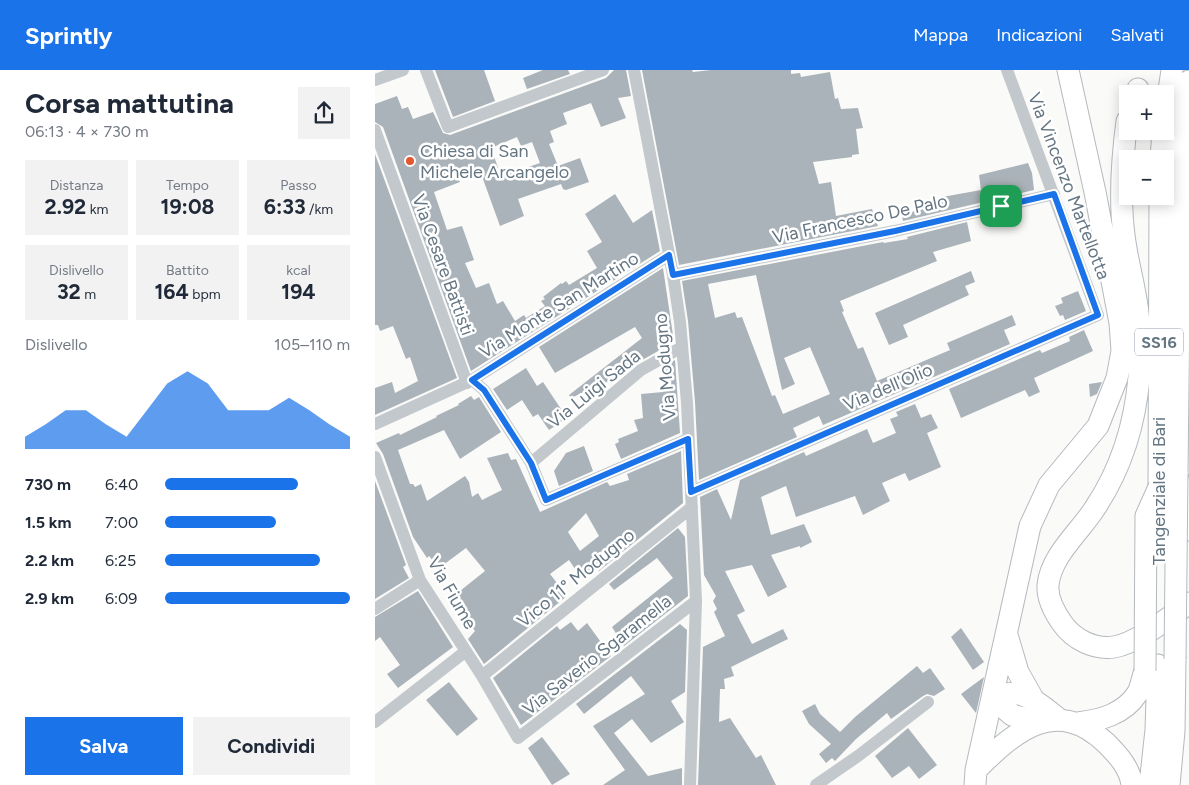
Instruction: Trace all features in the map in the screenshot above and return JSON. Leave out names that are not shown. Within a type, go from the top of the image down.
[{"type":"highway","points":[[975,778],[1030,526],[1049,486],[1097,426],[1117,378],[1122,351],[1119,313],[1068,70]]},
{"type":"highway","name":"Tangenziale di Bari","points":[[1171,150],[1177,100],[1172,70]]},
{"type":"highway","points":[[1125,140],[1121,193],[1127,259],[1138,312],[1139,376],[1134,414],[1124,451],[1113,480],[1057,559],[1048,586],[1053,611],[1069,634],[1092,646],[1114,647],[1135,638],[1189,603]]},
{"type":"highway","name":"Tangenziale di Bari","points":[[1150,785],[1177,474],[1180,212],[1174,181]]},
{"type":"highway","name":"Tangenziale di Bari","points":[[1159,205],[1159,487],[1147,516],[1159,665],[1174,731],[1169,785]]},
{"type":"highway","points":[[1180,212],[1189,241]]},
{"type":"highway","points":[[1177,474],[1189,530]]},
{"type":"highway","points":[[1006,633],[1019,672],[1032,697]]},
{"type":"highway","points":[[992,698],[1012,715],[1038,722],[1104,719],[1120,711],[1137,694],[1159,665]]},
{"type":"highway","points":[[992,698],[1005,693],[1032,697],[1069,721],[1099,736],[1120,756],[1132,785]]},
{"type":"highway","points":[[975,778],[1009,741],[1038,722]]},
{"type":"street","points":[[375,80],[403,70]]},
{"type":"street","points":[[426,70],[448,127],[603,70]]},
{"type":"street","name":"Via Modugno","points":[[634,70],[673,275],[680,322],[687,403],[697,601],[690,785]]},
{"type":"street","name":"Via Vincenzo Martellotta","points":[[1007,70],[1098,315]]},
{"type":"street","name":"Via Cesare Battisti","points":[[375,130],[469,382],[484,390],[531,463],[546,500],[688,439]]},
{"type":"street","name":"Via Francesco De Palo","points":[[673,275],[895,231],[1054,194]]},
{"type":"street","name":"Via Monte San Martino","points":[[375,424],[469,382],[669,255]]},
{"type":"street","name":"Via dell'Olio","points":[[691,492],[1098,315]]},
{"type":"street","name":"Via Luigi Sada","points":[[531,463],[641,370],[682,348]]},
{"type":"street","name":"Via Fiume","points":[[375,457],[420,580],[482,676],[518,738]]},
{"type":"street","name":"Vico 11° Modugno","points":[[482,676],[692,507]]},
{"type":"street","points":[[375,609],[420,580]]},
{"type":"street","name":"Via Saverio Sgaramella","points":[[518,738],[697,601]]},
{"type":"street","points":[[375,722],[466,651]]},
{"type":"street","points":[[816,785],[858,756],[928,702]]},
{"type":"building","points":[[435,70],[484,70],[495,101],[453,117]]},
{"type":"building","points":[[543,70],[568,70],[570,74],[527,89],[523,78]]},
{"type":"building","points":[[614,70],[626,70],[631,96],[618,98],[626,118],[601,127],[591,103],[563,113],[567,124],[550,131],[554,142],[549,144],[558,166],[580,158],[589,182],[566,190],[563,189],[561,184],[518,199],[524,216],[500,226],[479,168],[457,177],[460,182],[434,192],[447,230],[462,226],[474,260],[465,263],[476,288],[489,283],[497,304],[503,301],[515,321],[524,315],[526,318],[545,306],[541,301],[545,299],[543,297],[561,283],[566,281],[569,285],[597,268],[587,251],[602,242],[585,214],[615,194],[633,223],[652,210],[660,251],[471,371],[383,127],[375,122],[375,104],[397,96],[402,109],[408,107],[413,119],[433,112],[443,133],[450,135],[606,78]],"holes":[[[517,137],[521,146],[532,142],[540,163],[501,176],[491,148]]]},
{"type":"building","points":[[642,70],[692,70],[693,72],[711,70],[791,70],[791,74],[800,73],[801,77],[830,72],[835,99],[838,98],[841,109],[858,108],[863,128],[856,129],[859,154],[852,155],[852,157],[813,162],[819,184],[831,182],[836,216],[872,209],[878,226],[679,265]]},
{"type":"building","points":[[375,154],[457,378],[375,415],[375,388],[392,382],[395,393],[418,381],[410,357],[406,359],[393,326],[380,331],[378,325],[375,325]]},
{"type":"building","points":[[1028,163],[1032,173],[1034,190],[903,221],[902,216],[922,208],[920,201],[981,190],[979,175]]},
{"type":"building","points":[[967,222],[971,241],[933,252],[937,261],[840,301],[844,311],[842,312],[858,349],[863,347],[877,381],[950,350],[947,343],[1012,315],[1016,325],[1004,330],[1010,344],[823,425],[819,416],[793,428],[797,437],[699,480],[695,402],[688,321],[682,281],[883,242],[908,239],[907,237]],"holes":[[[756,275],[782,390],[795,384],[784,358],[810,347],[830,394],[783,414],[775,395],[772,396],[742,317],[737,318],[735,312],[715,318],[708,284]]]},
{"type":"building","points":[[663,268],[674,342],[637,363],[618,377],[571,398],[569,395],[642,338],[635,327],[555,373],[539,347]]},
{"type":"building","points":[[971,271],[975,282],[965,286],[969,295],[903,325],[908,337],[889,345],[875,313]]},
{"type":"building","points":[[1078,291],[1086,311],[1065,320],[1063,315],[1060,316],[1055,306],[1063,303],[1061,298]]},
{"type":"building","points":[[1084,330],[1093,351],[1034,378],[1040,392],[1029,397],[1025,390],[961,418],[949,389],[1040,350],[1042,353],[1070,341],[1069,337]]},
{"type":"building","points":[[675,360],[680,433],[621,459],[615,444],[619,442],[618,439],[638,431],[634,420],[643,418],[641,394],[663,392],[661,368]]},
{"type":"building","points":[[526,368],[537,386],[543,382],[567,418],[549,430],[538,414],[533,417],[522,400],[507,410],[493,389]]},
{"type":"building","points":[[1102,382],[1097,394],[1090,397],[1089,384]]},
{"type":"building","points":[[471,396],[474,400],[479,397],[501,432],[460,459],[444,430],[398,450],[410,484],[413,484],[415,487],[421,484],[427,501],[465,476],[469,482],[472,497],[478,493],[482,500],[502,490],[487,458],[508,453],[511,460],[516,459],[540,512],[607,482],[610,486],[629,480],[627,474],[681,451],[683,503],[599,571],[596,567],[581,578],[569,560],[550,574],[567,596],[484,664],[468,639],[475,631],[450,599],[485,571],[466,548],[439,568],[429,556],[427,558],[413,537],[383,454],[376,443],[399,433],[400,435],[437,417]],"holes":[[[586,513],[599,536],[580,551],[568,532]]]},
{"type":"building","points":[[915,404],[921,418],[931,414],[938,428],[927,433],[941,467],[909,481],[905,473],[882,483],[890,501],[863,515],[855,496],[796,517],[786,486],[761,497],[771,535],[804,524],[812,542],[800,548],[800,546],[771,555],[787,587],[768,597],[752,565],[725,571],[745,611],[737,615],[752,644],[783,629],[788,639],[731,667],[734,676],[724,679],[725,689],[720,689],[719,722],[730,718],[756,758],[761,755],[776,785],[698,785],[703,647],[725,636],[714,612],[717,609],[713,601],[716,596],[704,575],[700,497],[717,489],[731,520],[740,480],[804,452],[806,456],[867,429],[873,443],[896,433],[890,419],[898,416],[896,412]]},
{"type":"building","points":[[584,446],[593,471],[559,486],[554,471],[566,453]]},
{"type":"building","points":[[375,481],[406,565],[403,567],[409,578],[375,599]]},
{"type":"building","points":[[678,528],[685,537],[688,596],[624,646],[612,627],[673,578],[657,558],[614,590],[609,584]]},
{"type":"building","points":[[418,591],[453,647],[398,688],[387,674],[400,665],[380,637],[375,641],[375,617]]},
{"type":"building","points":[[571,622],[578,631],[587,623],[611,656],[521,725],[493,678],[557,626],[560,630]]},
{"type":"building","points":[[680,624],[687,630],[685,692],[671,701],[684,722],[651,743],[632,719],[614,733],[648,776],[682,768],[682,785],[603,785],[625,770],[593,726],[645,694],[631,676],[584,714],[576,704]]},
{"type":"building","points":[[961,628],[984,662],[973,670],[951,637]]},
{"type":"building","points":[[917,666],[923,673],[930,668],[945,689],[934,696],[927,694],[923,696],[891,719],[887,713],[856,739],[835,761],[832,758],[826,763],[819,754],[831,744],[809,724],[802,711],[815,704],[820,714],[840,732],[855,717]]},
{"type":"building","points":[[984,677],[976,713],[961,694]]},
{"type":"building","points":[[449,682],[478,719],[457,736],[426,700]]},
{"type":"building","points":[[908,728],[937,765],[919,779],[909,766],[892,778],[875,756]]},
{"type":"building","points":[[542,737],[570,774],[552,785],[528,748]]},
{"type":"place","name":"Chiesa di San Michele Arcangelo","points":[[410,161]]},
{"type":"route","points":[[1054,194],[1098,315],[691,492],[688,439],[546,500],[531,463],[484,390],[472,380],[669,255],[673,275],[895,231],[1001,206],[1054,194]]}]
